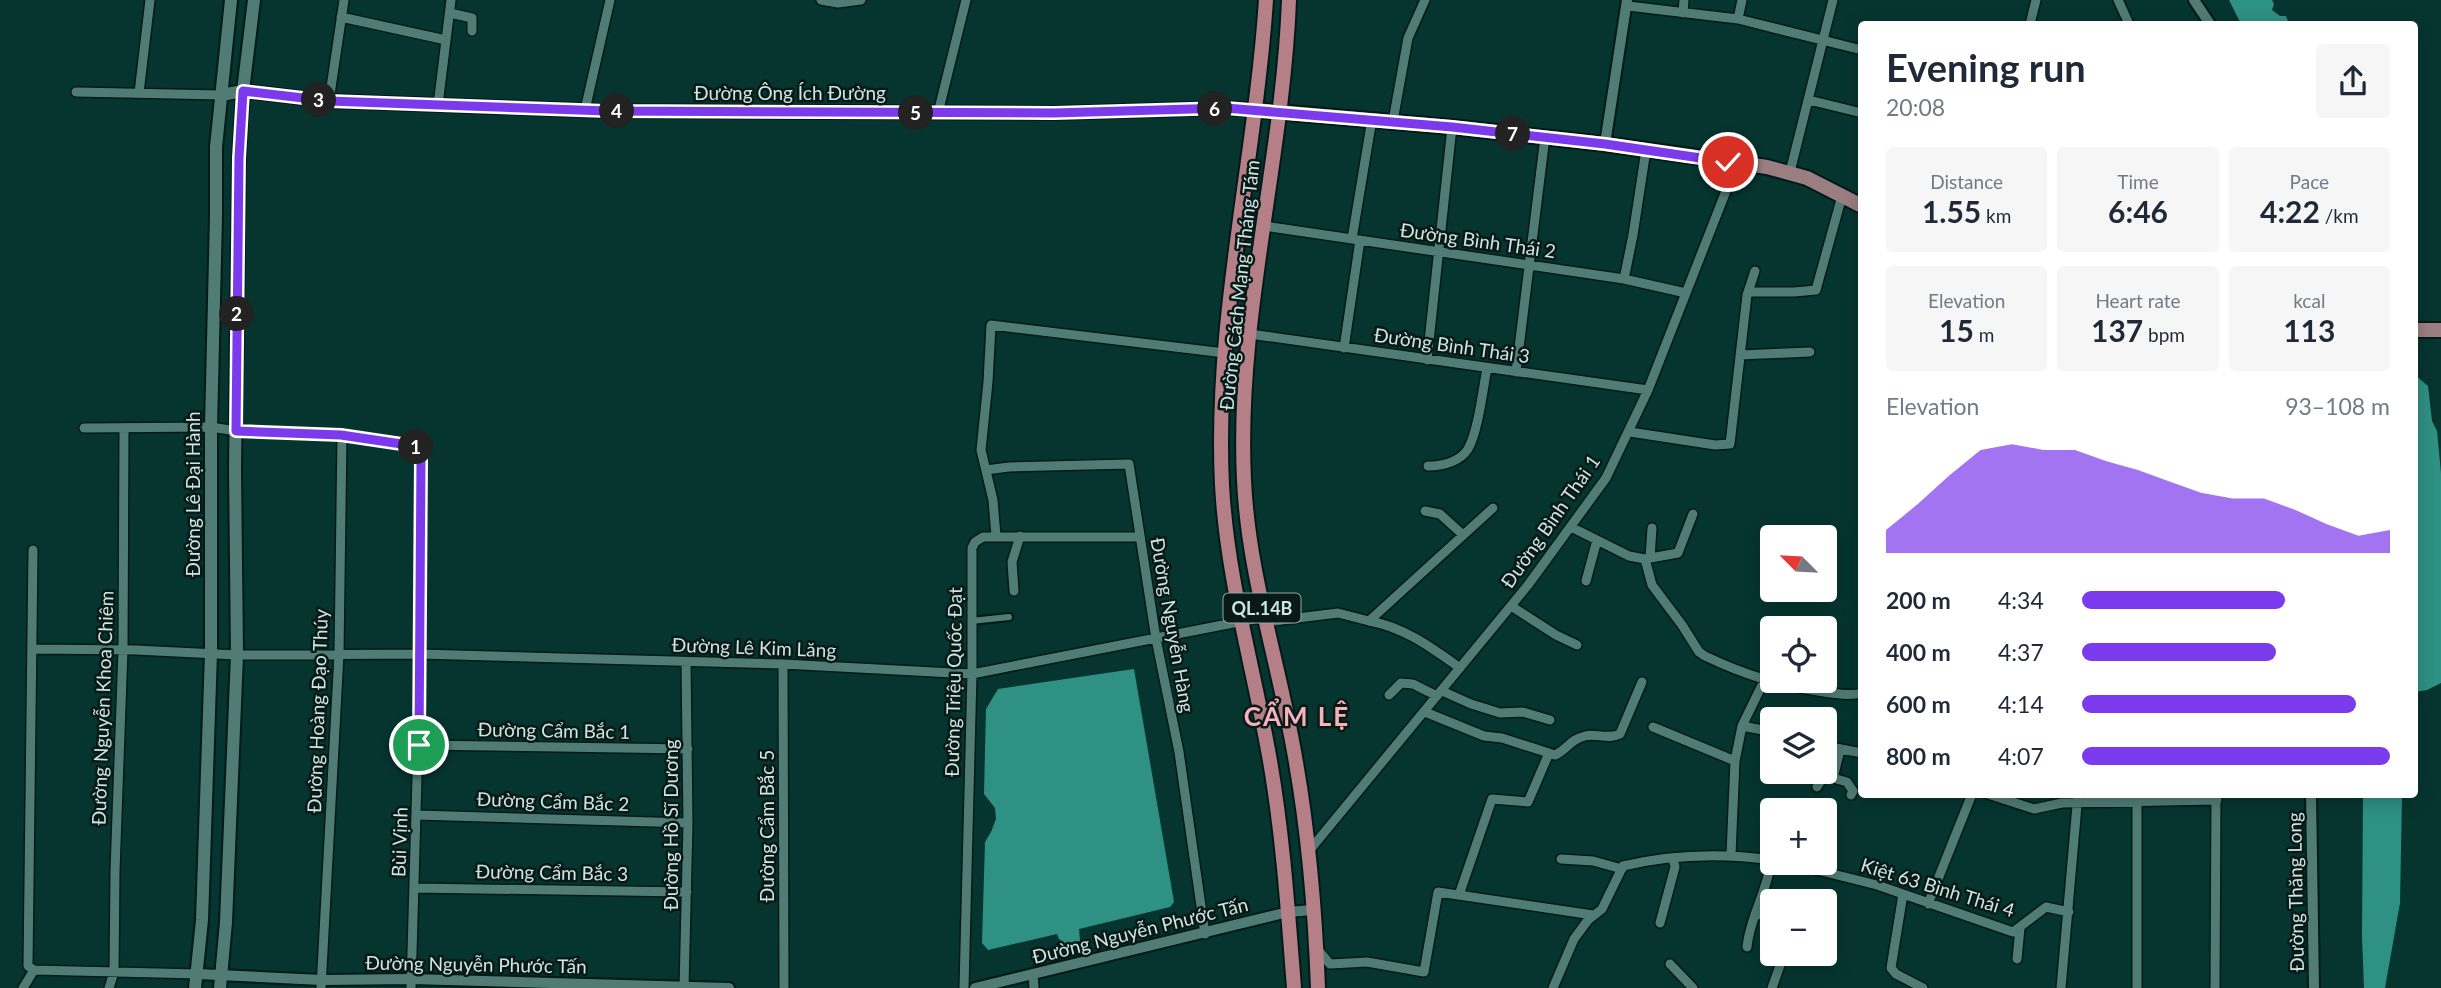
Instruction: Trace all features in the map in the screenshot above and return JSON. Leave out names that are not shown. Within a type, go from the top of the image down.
[{"type":"highway","name":"Đường Cách Mạng Tháng Tám","points":[[1266,0],[1225,353],[1221,413],[1222,487],[1228,546],[1270,761],[1280,829],[1294,988]]},
{"type":"highway","name":"Đường Cách Mạng Tháng Tám","points":[[1289,0],[1250,334],[1244,405],[1244,480],[1248,524],[1265,620],[1293,745],[1309,851],[1318,988]]},
{"type":"main road","name":"Đường Lê Đại Hành","points":[[195,988],[198,974],[211,653],[211,427],[216,147],[232,0]]},
{"type":"main road","points":[[221,982],[237,655],[239,170],[243,91],[254,0]]},
{"type":"main road","name":"Đường Ông Ích Đường","points":[[221,95],[243,91],[329,101],[585,110],[1054,113],[1226,108],[1452,127],[1605,144],[1737,163],[1790,172],[1858,204]]},
{"type":"main road","points":[[2418,330],[2441,330]]},
{"type":"street","points":[[139,93],[150,0]]},
{"type":"street","points":[[329,101],[344,0]]},
{"type":"street","points":[[438,105],[451,0]]},
{"type":"street","points":[[585,110],[610,0]]},
{"type":"street","points":[[821,0],[838,3],[861,0]]},
{"type":"street","points":[[938,113],[965,0]]},
{"type":"street","points":[[1393,121],[1408,38],[1425,0]]},
{"type":"street","points":[[1683,13],[1684,0]]},
{"type":"street","points":[[1738,19],[1742,0]]},
{"type":"street","points":[[1790,172],[1833,0]]},
{"type":"street","points":[[2031,21],[2036,0]]},
{"type":"street","points":[[2118,0],[2128,21]]},
{"type":"street","points":[[2194,0],[2208,21]]},
{"type":"street","points":[[1605,144],[1628,3],[1738,19],[1858,49]]},
{"type":"street","points":[[450,13],[472,18],[472,31]]},
{"type":"street","points":[[341,17],[446,40]]},
{"type":"street","points":[[76,92],[221,95]]},
{"type":"street","points":[[1809,100],[1858,112]]},
{"type":"street","points":[[1344,348],[1372,119]]},
{"type":"street","points":[[1427,360],[1452,127]]},
{"type":"street","points":[[1516,372],[1545,138]]},
{"type":"street","points":[[1624,279],[1646,150]]},
{"type":"street","name":"Đường Bình Thái 1","points":[[1309,851],[1511,606],[1601,486],[1630,432],[1648,390],[1737,163]]},
{"type":"street","points":[[1749,292],[1813,291],[1817,288],[1842,196]]},
{"type":"street","name":"Đường Bình Thái 2","points":[[1264,226],[1624,279],[1686,293]]},
{"type":"street","points":[[1630,432],[1715,445],[1730,444],[1749,292],[1755,271]]},
{"type":"street","points":[[1139,537],[996,536],[993,500],[981,450],[990,327],[993,324],[1225,353]]},
{"type":"street","name":"Đường Bình Thái 3","points":[[1250,334],[1648,390]]},
{"type":"street","points":[[1740,355],[1810,352]]},
{"type":"street","points":[[1428,466],[1450,463],[1467,451],[1479,412],[1487,368]]},
{"type":"street","points":[[84,428],[211,427],[236,431],[341,435]]},
{"type":"street","name":"Đường Nguyễn Khoa Chiêm","points":[[109,988],[114,972],[114,871],[123,650],[124,428]]},
{"type":"street","name":"Bùi Vịnh","points":[[341,435],[415,446],[421,458],[419,745],[411,984]]},
{"type":"street","name":"Đường Hoàng Đạo Thúy","points":[[321,984],[339,654],[341,435]]},
{"type":"street","name":"Đường Nguyễn Hàng","points":[[986,470],[1129,464],[1156,639],[1179,752],[1205,934]]},
{"type":"street","points":[[1369,621],[1493,508]]},
{"type":"street","points":[[1425,511],[1439,513],[1463,535]]},
{"type":"street","points":[[1571,527],[1629,556],[1647,558],[1678,553],[1693,514]]},
{"type":"street","points":[[1652,528],[1647,558],[1652,585],[1699,652],[1760,679]]},
{"type":"street","name":"Đường Triệu Quốc Đạt","points":[[964,988],[972,674],[972,548],[975,541],[983,537],[996,536]]},
{"type":"street","points":[[1014,591],[1012,562],[1020,536]]},
{"type":"street","points":[[1586,581],[1597,540]]},
{"type":"street","points":[[33,550],[28,966],[34,970],[198,974]]},
{"type":"street","points":[[1511,606],[1577,645]]},
{"type":"street","name":"Đường Lê Kim Lăng","points":[[33,649],[237,655],[420,654],[783,664],[972,674],[1241,622],[1338,613],[1393,627],[1413,636],[1461,668]]},
{"type":"street","points":[[971,621],[1009,617]]},
{"type":"street","name":"Đường Hồ Sĩ Dương","points":[[684,987],[688,822],[686,662]]},
{"type":"street","name":"Đường Cẩm Bắc 5","points":[[783,664],[784,988]]},
{"type":"street","points":[[1425,712],[1483,736],[1502,738],[1555,755],[1570,741],[1588,735],[1617,736],[1642,682]]},
{"type":"street","points":[[1389,695],[1401,683],[1413,684],[1500,713],[1523,712],[1550,720]]},
{"type":"street","points":[[1731,854],[1735,761],[1742,726],[1760,689]]},
{"type":"street","points":[[1832,693],[1858,694]]},
{"type":"street","points":[[1742,726],[1760,729]]},
{"type":"street","points":[[1653,727],[1735,761]]},
{"type":"street","name":"Đường Cẩm Bắc 1","points":[[419,745],[688,749]]},
{"type":"street","points":[[1837,749],[1858,752]]},
{"type":"street","points":[[1837,762],[1840,750]]},
{"type":"street","points":[[1459,895],[1492,799],[1521,803],[1530,800],[1549,753]]},
{"type":"street","points":[[1837,779],[1847,782],[1853,791],[1852,795]]},
{"type":"street","points":[[1928,904],[1970,798]]},
{"type":"street","points":[[2000,798],[2034,809],[2078,799],[2137,798],[2137,988]]},
{"type":"street","points":[[2215,988],[2216,798]]},
{"type":"street","name":"Đường Thăng Long","points":[[2311,798],[2314,988]]},
{"type":"street","points":[[2061,988],[2078,799]]},
{"type":"street","name":"Đường Cẩm Bắc 2","points":[[417,815],[688,822]]},
{"type":"street","points":[[1561,859],[1593,860],[1622,867],[1673,858],[1731,854],[1760,858]]},
{"type":"street","points":[[1660,923],[1675,867],[1673,858]]},
{"type":"street","points":[[1553,988],[1574,939],[1593,915],[1602,909],[1622,867]]},
{"type":"street","points":[[1747,947],[1749,927],[1769,875]]},
{"type":"street","name":"Kiệt 63 Bình Thái 4","points":[[1837,875],[1877,885],[2013,932],[2046,907],[2069,912]]},
{"type":"street","name":"Đường Cẩm Bắc 3","points":[[415,888],[687,892]]},
{"type":"street","points":[[1316,949],[1330,964],[1367,962],[1424,972],[1438,892],[1593,915]]},
{"type":"street","points":[[1903,894],[1891,965],[1893,972],[1923,988]]},
{"type":"street","name":"Đường Nguyễn Phước Tấn","points":[[975,988],[1288,912],[1313,910]]},
{"type":"street","points":[[1755,914],[1760,915]]},
{"type":"street","points":[[2017,959],[2020,928]]},
{"type":"street","points":[[1670,964],[1693,988]]},
{"type":"street","points":[[1772,988],[1780,966]]},
{"type":"street","points":[[23,988],[34,970]]},
{"type":"street","name":"Đường Nguyễn Phước Tấn","points":[[198,974],[221,982],[729,988]]},
{"type":"street","points":[[1033,974],[1034,988]]},
{"type":"shaded area","points":[[2229,0],[2272,0],[2272,10],[2280,16],[2286,16],[2288,21],[2240,21]]},
{"type":"shaded area","points":[[2418,378],[2428,386],[2432,421],[2437,431],[2441,473],[2441,683],[2418,692]]},
{"type":"shaded area","points":[[1134,669],[1174,902],[1170,907],[1079,929],[1080,941],[1066,944],[1057,934],[988,950],[982,943],[985,842],[996,819],[995,808],[984,794],[986,709],[998,689]]},
{"type":"shaded area","points":[[2363,798],[2402,798],[2400,903],[2385,988],[2364,988]]},
{"type":"district","name":"CẨM LỆ","points":[[1297,716]]},
{"type":"route","points":[[419,745],[421,458],[415,446],[341,435],[236,431],[239,158],[243,91],[329,101],[607,111],[1054,113],[1226,108],[1452,127],[1605,144],[1728,162]]}]
